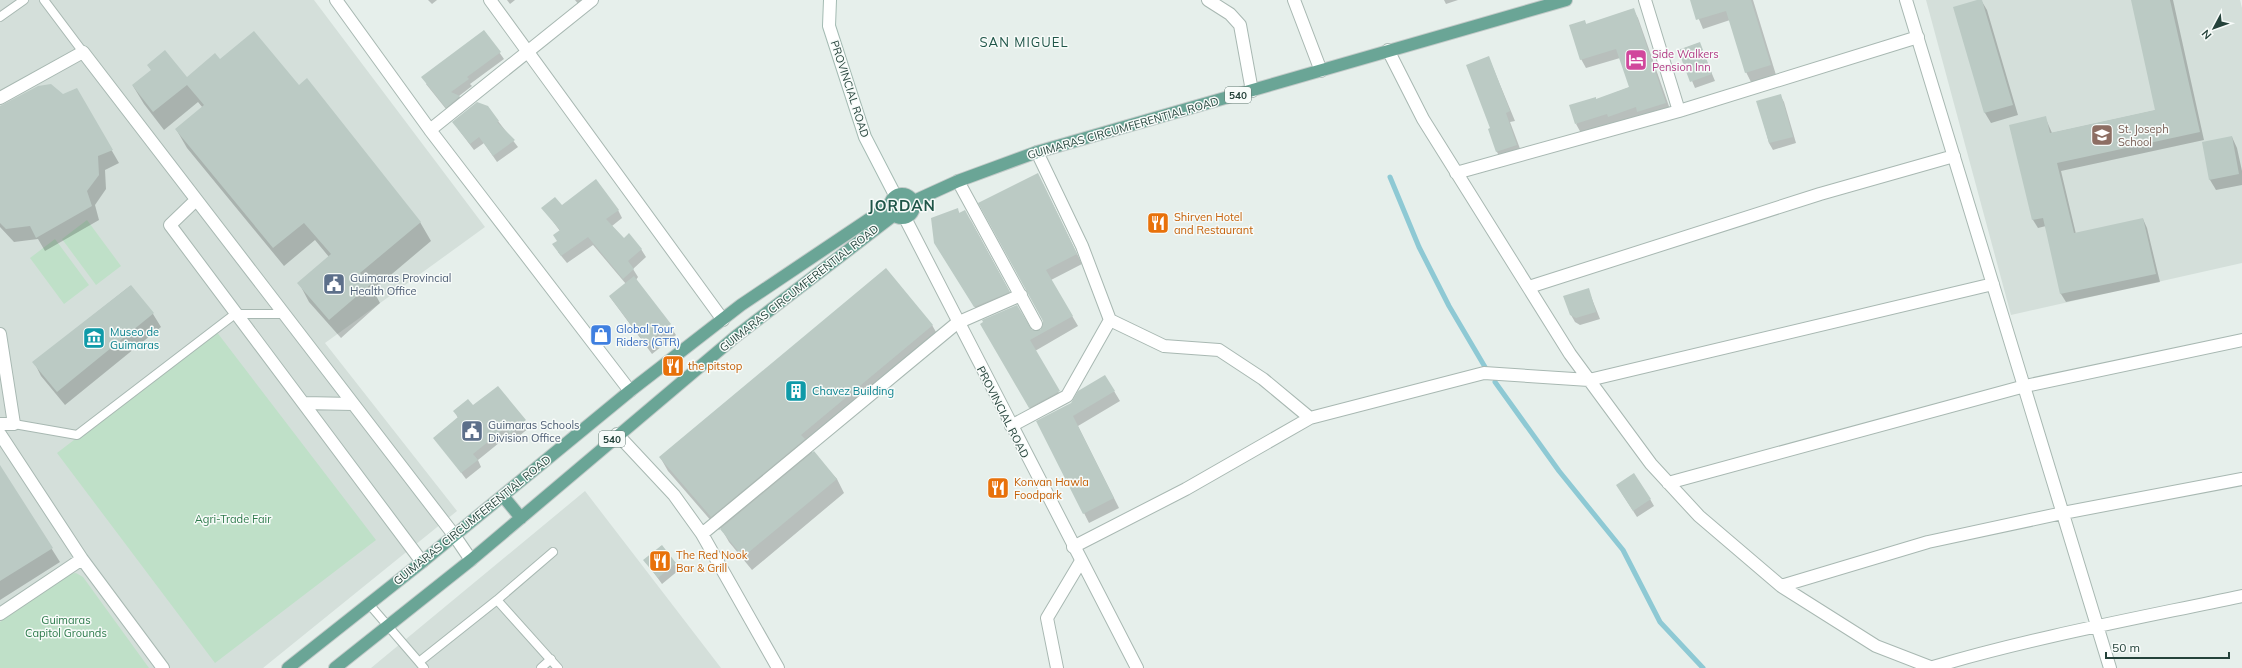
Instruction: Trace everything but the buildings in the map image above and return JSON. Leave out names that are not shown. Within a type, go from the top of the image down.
[{"type":"main road","name":"GUIMARAS CIRCUMFERENTIAL ROAD","points":[[914,201],[958,181],[1036,152],[1566,0]]},
{"type":"main road","points":[[896,208],[906,194],[914,201]]},
{"type":"main road","name":"540","points":[[896,208],[914,211],[914,201]]},
{"type":"main road","name":"GUIMARAS CIRCUMFERENTIAL ROAD","points":[[288,668],[422,562],[630,391],[741,305],[896,208]]},
{"type":"main road","name":"GUIMARAS CIRCUMFERENTIAL ROAD","points":[[335,668],[471,560],[617,434],[896,208]]},
{"type":"main road","points":[[503,496],[521,518]]},
{"type":"street","points":[[336,0],[430,130],[630,391]]},
{"type":"street","points":[[490,0],[527,53],[723,320]]},
{"type":"street","points":[[430,130],[592,0]]},
{"type":"street","name":"PROVINCIAL ROAD","points":[[830,0],[829,26],[864,137],[896,208],[1136,668]]},
{"type":"street","points":[[1208,0],[1230,14],[1240,25],[1252,91]]},
{"type":"street","points":[[1294,0],[1321,71]]},
{"type":"street","points":[[1645,0],[1679,111]]},
{"type":"street","points":[[1906,0],[2110,668]]},
{"type":"street","points":[[1456,172],[1679,111],[1918,37]]},
{"type":"street","points":[[1388,50],[1423,119],[1529,286],[1570,354],[1589,380],[1651,464],[1668,483],[1699,516],[1781,586],[1876,646],[1933,668],[1961,659],[2097,627],[2242,596]]},
{"type":"street","points":[[0,98],[83,52],[454,535],[471,560]]},
{"type":"street","points":[[1036,152],[1082,246],[1110,320],[1164,346],[1219,350],[1263,379],[1310,418]]},
{"type":"street","points":[[1529,286],[1820,194],[1954,156]]},
{"type":"street","points":[[958,181],[1036,324]]},
{"type":"street","points":[[196,200],[170,225],[235,314],[304,403],[422,562]]},
{"type":"street","points":[[1073,546],[1186,489],[1310,418],[1484,373],[1589,380],[1993,284]]},
{"type":"street","points":[[702,534],[957,323],[1021,295]]},
{"type":"street","points":[[1011,426],[1067,396],[1110,320]]},
{"type":"street","points":[[0,334],[14,424],[0,424]]},
{"type":"street","points":[[1668,483],[2025,386],[2242,340]]},
{"type":"street","points":[[304,403],[353,404]]},
{"type":"street","points":[[0,434],[82,559],[163,668]]},
{"type":"street","points":[[617,434],[674,495],[702,534],[778,668]]},
{"type":"street","points":[[1781,586],[1928,542],[2063,513],[2242,478]]},
{"type":"street","points":[[0,614],[82,559]]},
{"type":"street","points":[[1057,668],[1047,618],[1081,561]]},
{"type":"lane","points":[[0,17],[24,0]]},
{"type":"lane","points":[[44,0],[83,52]]},
{"type":"lane","points":[[14,424],[77,435],[235,314],[283,314]]},
{"type":"lane","points":[[369,604],[422,665],[553,552]]},
{"type":"lane","points":[[497,600],[558,668]]},
{"type":"lane","points":[[542,668],[551,660]]},
{"type":"shaded area","points":[[0,0],[314,0],[485,227],[325,343],[457,511],[263,668],[0,668]]},
{"type":"shaded area","name":"St. Joseph School","points":[[1926,0],[2240,0],[2242,8],[2242,263],[2011,315]]},
{"type":"shaded area","points":[[585,491],[721,668],[371,668]]},
{"type":"green space","points":[[87,220],[121,266],[96,285],[62,239]]},
{"type":"green space","points":[[55,239],[89,285],[64,304],[30,258]]},
{"type":"green space","name":"Agri-Trade Fair","points":[[216,331],[376,540],[215,663],[57,453]]},
{"type":"green space","name":"Guimaras Capitol Grounds","points":[[76,573],[83,577],[149,668],[0,668],[0,622],[69,574]]},
{"type":"waterway","points":[[1390,177],[1419,247],[1449,306],[1485,367]]},
{"type":"waterway","points":[[1495,382],[1559,471],[1623,550],[1660,622],[1703,668]]},
{"type":"place","name":"Side Walkers Pension Inn","points":[[1636,60]]},
{"type":"place","name":"St. Joseph School","points":[[2102,135]]},
{"type":"place","name":"Shirven Hotel and Restaurant","points":[[1158,223]]},
{"type":"place","name":"Guimaras Provincial Health Office","points":[[334,284]]},
{"type":"place","name":"Global Tour Riders (GTR)","points":[[601,335]]},
{"type":"place","name":"Museo de Guimaras","points":[[94,338]]},
{"type":"place","name":"the pitstop","points":[[673,366]]},
{"type":"place","name":"Chavez Building","points":[[796,391]]},
{"type":"place","name":"Guimaras Schools Division Office","points":[[472,431]]},
{"type":"place","name":"Konvan Hawla Foodpark","points":[[998,488]]},
{"type":"place","name":"The Red Nook Bar & Grill","points":[[660,561]]},
{"type":"district","name":"SAN MIGUEL","points":[[1024,42]]},
{"type":"district","name":"JORDAN","points":[[902,206]]}]
